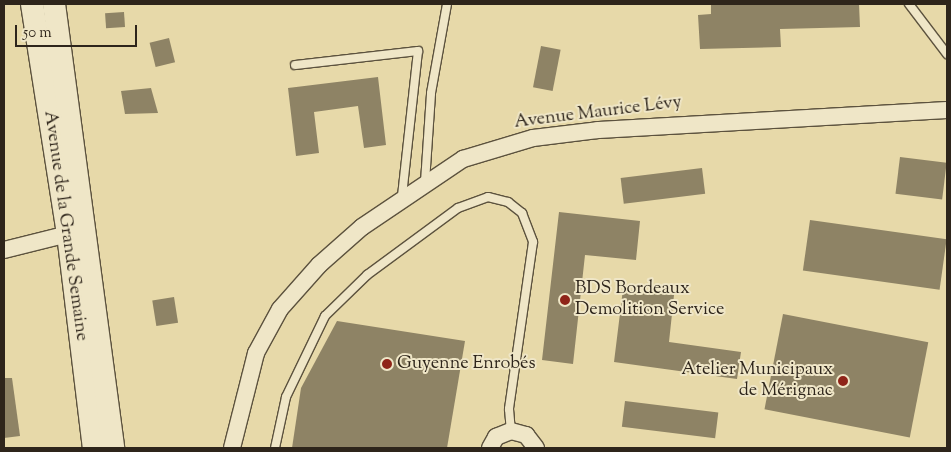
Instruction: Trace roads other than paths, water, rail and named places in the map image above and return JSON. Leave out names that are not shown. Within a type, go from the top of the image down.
[{"type":"main road","name":"Avenue de la Grande Semaine","points":[[32,4],[68,234],[94,448]]},
{"type":"main road","name":"Avenue de la Grande Semaine","points":[[54,4],[113,448]]},
{"type":"street","name":"Avenue Maurice Lévy","points":[[232,448],[256,353],[272,320],[319,264],[402,197],[463,159],[533,138],[656,124],[947,110]]},
{"type":"street","points":[[4,250],[68,234]]},
{"type":"street","points":[[490,448],[496,437],[511,431],[526,435],[536,448]]},
{"type":"lane","points":[[425,182],[431,93],[447,4]]},
{"type":"lane","points":[[909,4],[947,54]]},
{"type":"lane","points":[[296,65],[418,51],[402,197]]},
{"type":"lane","points":[[275,448],[286,397],[325,316],[367,275],[458,208],[488,197],[508,202],[522,213],[532,242],[509,408],[511,431]]},
{"type":"place","name":"BDS Bordeaux Demolition Service","points":[[565,300]]},
{"type":"place","name":"Guyenne Enrobés","points":[[387,364]]},
{"type":"place","name":"Atelier Municipaux de Mérignac","points":[[843,381]]}]
